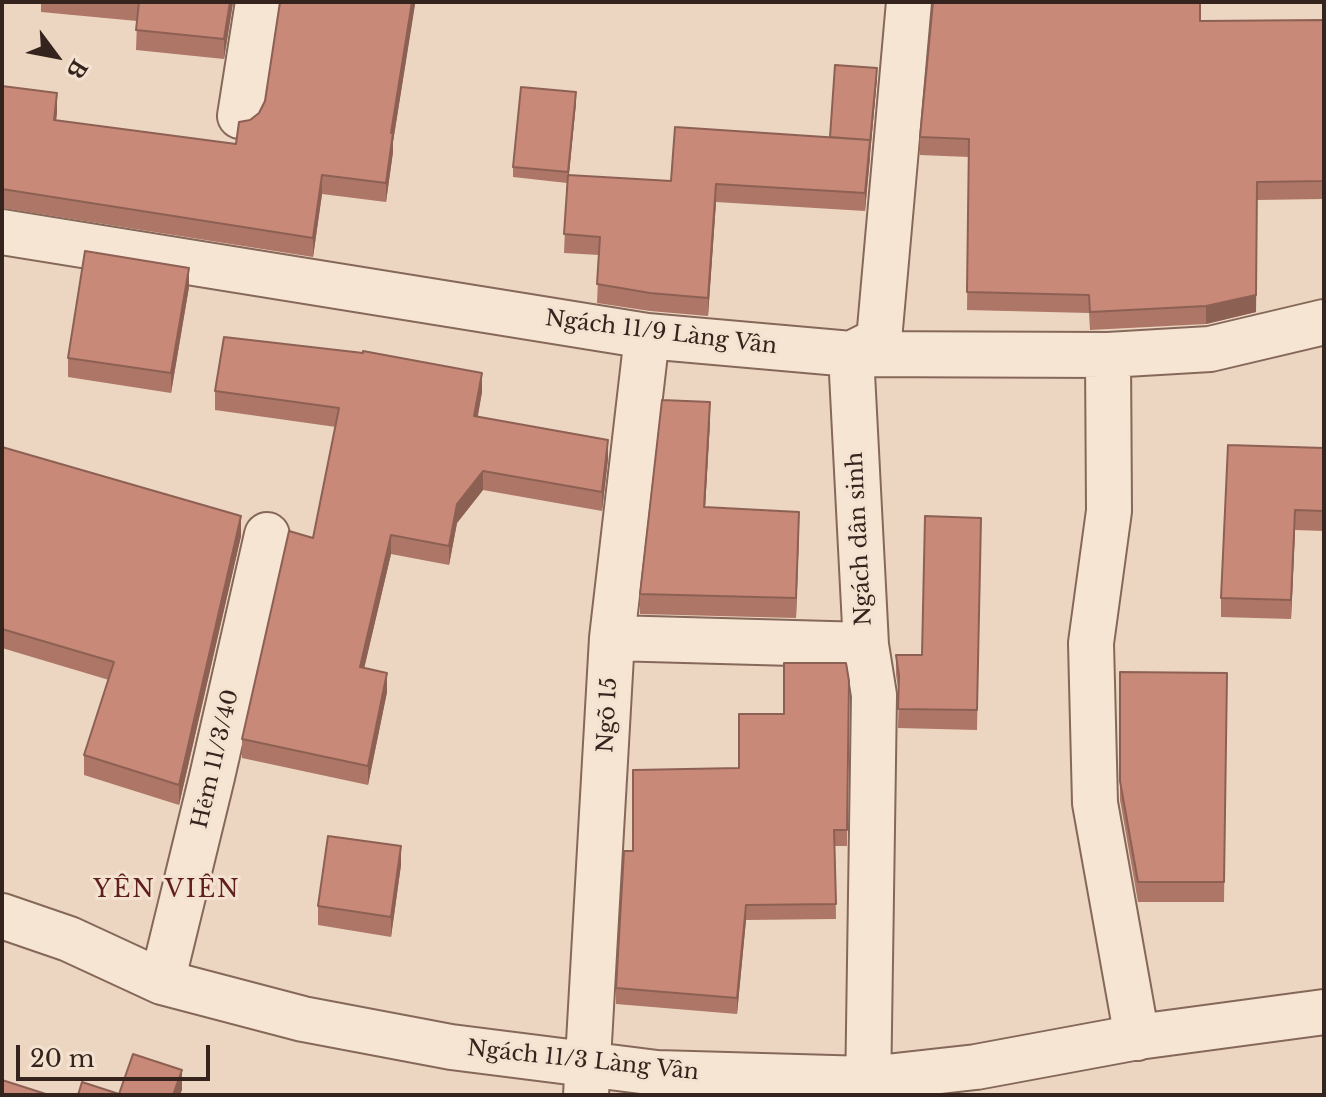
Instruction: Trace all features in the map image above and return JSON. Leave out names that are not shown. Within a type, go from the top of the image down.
[{"type":"street","points":[[240,116],[258,2]]},
{"type":"street","points":[[851,354],[879,340],[909,2]]},
{"type":"street","name":"Ngách 11/9 Làng Vân","points":[[2,232],[647,336],[851,354],[1108,355],[1210,349],[1324,322]]},
{"type":"street","name":"Ngõ 15","points":[[587,1080],[612,638],[647,336]]},
{"type":"street","name":"Ngách dân sinh","points":[[851,354],[866,645],[874,695],[868,1087]]},
{"type":"street","points":[[1108,355],[1109,511],[1091,643],[1095,803],[1138,1037]]},
{"type":"street","name":"Hẻm 11/3/40","points":[[162,982],[267,535]]},
{"type":"street","points":[[612,638],[866,645]]},
{"type":"street","name":"Ngách 11/3 Làng Vân","points":[[2,916],[69,939],[162,982],[303,1019],[451,1047],[587,1080],[657,1073],[868,1087],[1138,1037],[1324,1012]]},
{"type":"building","points":[[139,2],[230,2],[224,39],[136,30]]},
{"type":"building","points":[[280,2],[412,2],[386,183],[322,175],[313,238],[2,189],[2,86],[57,93],[54,120],[236,144],[239,122],[250,120],[259,113],[265,101]]},
{"type":"building","points":[[933,2],[1200,2],[1200,21],[1324,20],[1324,181],[1257,182],[1256,295],[1206,306],[1090,312],[1089,295],[967,292],[969,139],[920,137]]},
{"type":"building","points":[[835,65],[877,68],[870,143],[870,140],[830,137]]},
{"type":"building","points":[[521,87],[576,92],[568,172],[513,167]]},
{"type":"building","points":[[675,127],[870,140],[865,193],[716,184],[708,298],[597,284],[600,237],[564,234],[568,175],[671,181]]},
{"type":"building","points":[[85,251],[189,268],[171,373],[68,358]]},
{"type":"building","points":[[224,337],[363,351],[482,373],[474,416],[608,440],[602,492],[483,471],[457,504],[449,546],[391,535],[360,667],[387,673],[368,766],[242,739],[289,531],[313,538],[339,408],[215,391]]},
{"type":"building","points":[[662,400],[710,402],[704,507],[799,512],[796,598],[640,594]]},
{"type":"building","points":[[1228,445],[1324,448],[1324,511],[1295,510],[1291,600],[1221,598]]},
{"type":"building","points":[[2,447],[241,516],[179,785],[84,755],[114,662],[2,629]]},
{"type":"building","points":[[925,516],[981,518],[977,710],[898,709],[896,655],[922,655]]},
{"type":"building","points":[[784,663],[846,663],[849,681],[847,830],[834,830],[836,904],[746,905],[737,998],[616,988],[624,851],[633,851],[633,770],[739,768],[739,714],[784,714]]},
{"type":"building","points":[[1120,672],[1227,673],[1224,882],[1138,882],[1120,781]]},
{"type":"building","points":[[328,836],[401,846],[391,917],[318,906]]},
{"type":"building","points":[[133,1054],[182,1070],[173,1095],[78,1095],[82,1082],[119,1094]]},
{"type":"building","points":[[2,1080],[49,1095],[2,1095]]},
{"type":"district","name":"YÊN VIÊN","points":[[167,890]]}]
